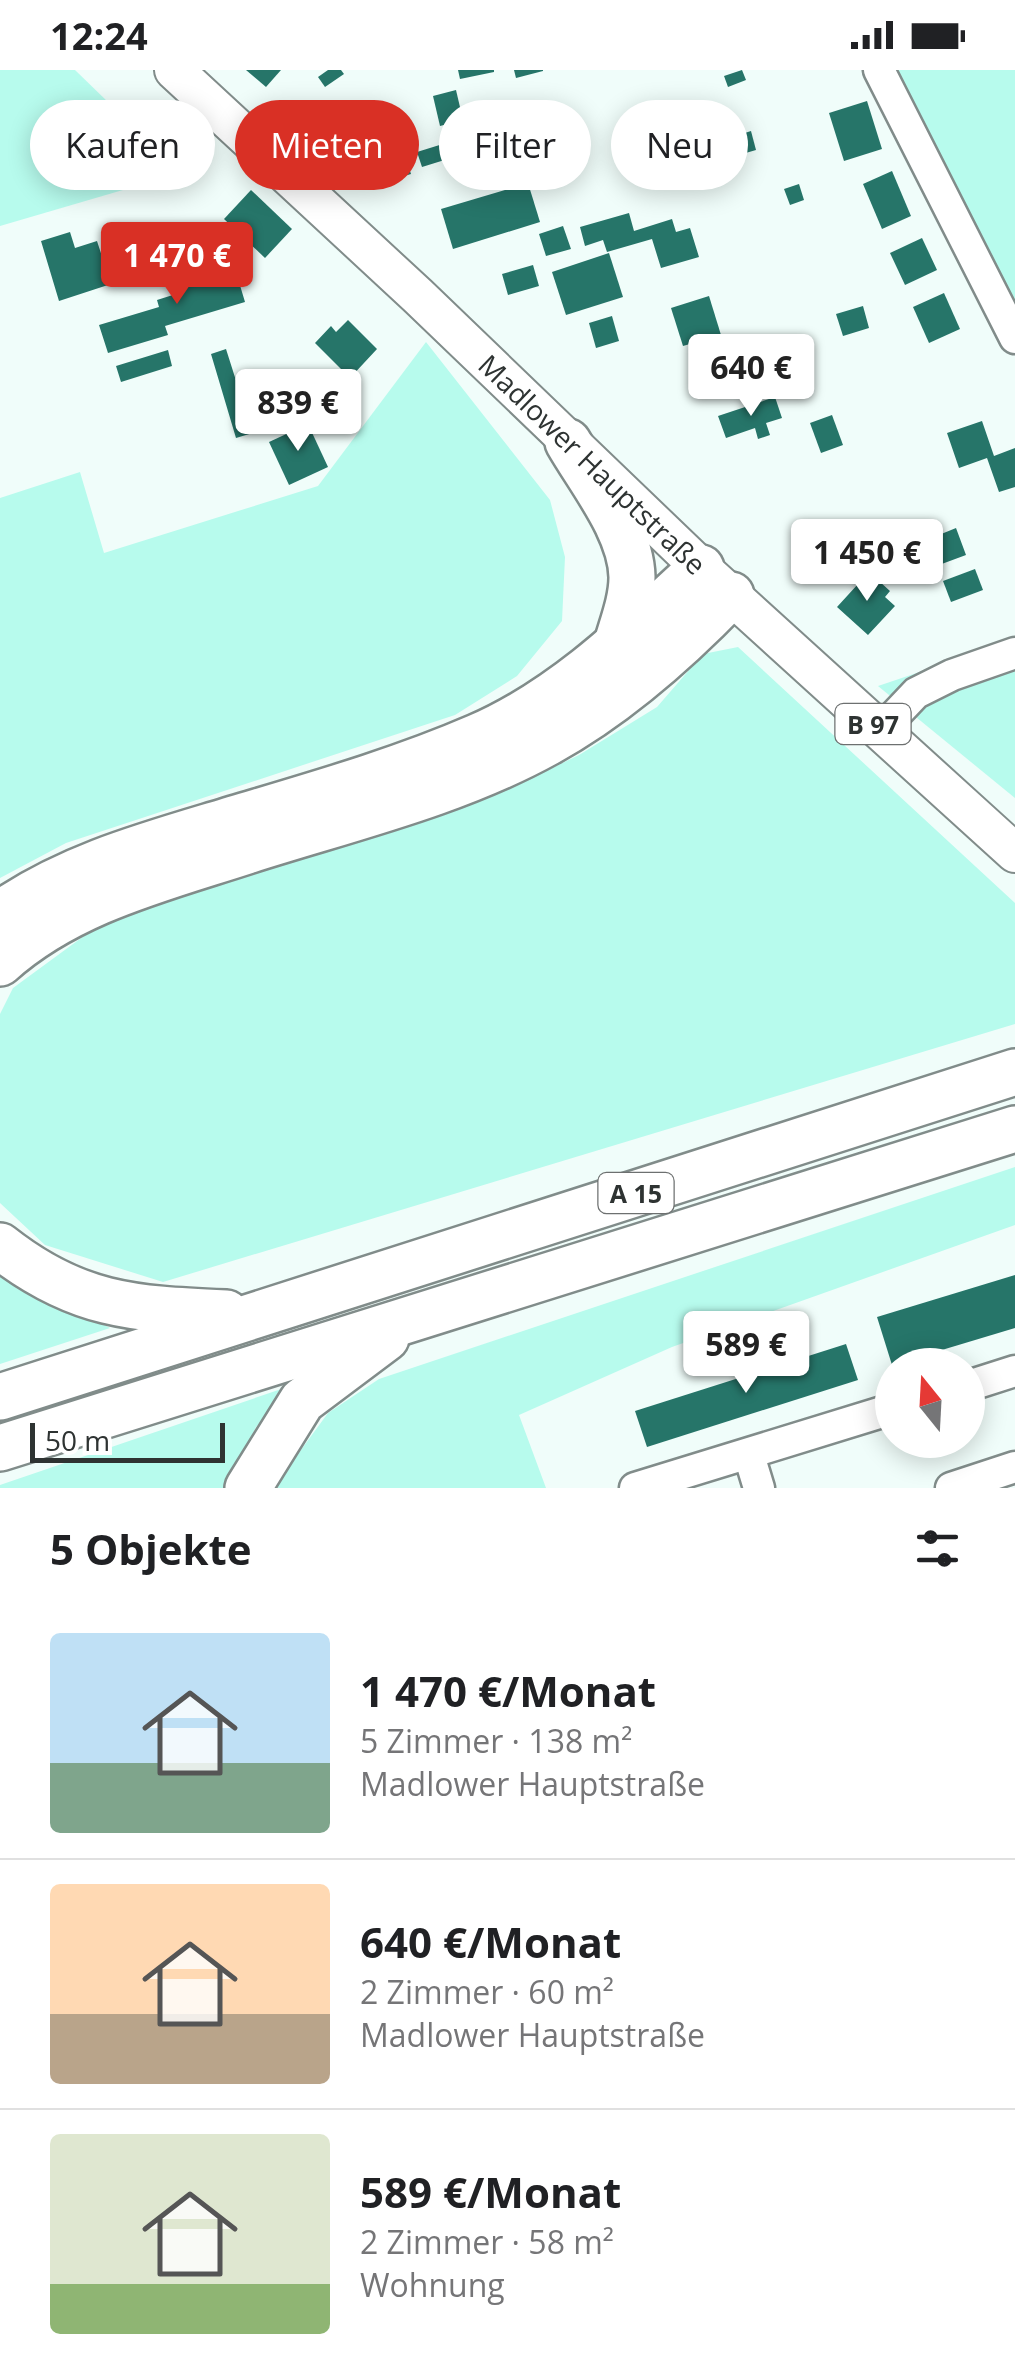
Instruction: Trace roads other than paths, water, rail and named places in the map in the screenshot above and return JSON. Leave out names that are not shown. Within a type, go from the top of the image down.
[{"type":"highway","points":[[568,442],[630,557],[630,598],[616,648]]},
{"type":"highway","points":[[0,914],[47,884],[126,852],[308,797],[479,737],[539,703],[716,582]]},
{"type":"highway","points":[[0,963],[36,934],[78,910],[138,886],[436,790],[548,742],[634,684],[716,582]]},
{"type":"highway","name":"A 15","points":[[0,1396],[1015,1072]]},
{"type":"highway","name":"A 15","points":[[0,1448],[1015,1129]]},
{"type":"highway","points":[[0,1246],[31,1271],[66,1290],[116,1305],[258,1314]]},
{"type":"highway","points":[[248,1488],[302,1401],[419,1315]]},
{"type":"main road","name":"Madlower Hauptstraße","points":[[174,70],[418,296],[716,582],[1015,853]]},
{"type":"street","points":[[879,70],[1015,338]]},
{"type":"street","points":[[880,731],[916,693],[1015,652]]},
{"type":"street","points":[[985,1380],[1015,1370]]},
{"type":"street","points":[[634,1488],[875,1415]]},
{"type":"street","points":[[749,1455],[760,1488]]},
{"type":"street","points":[[951,1488],[1015,1467]]}]
